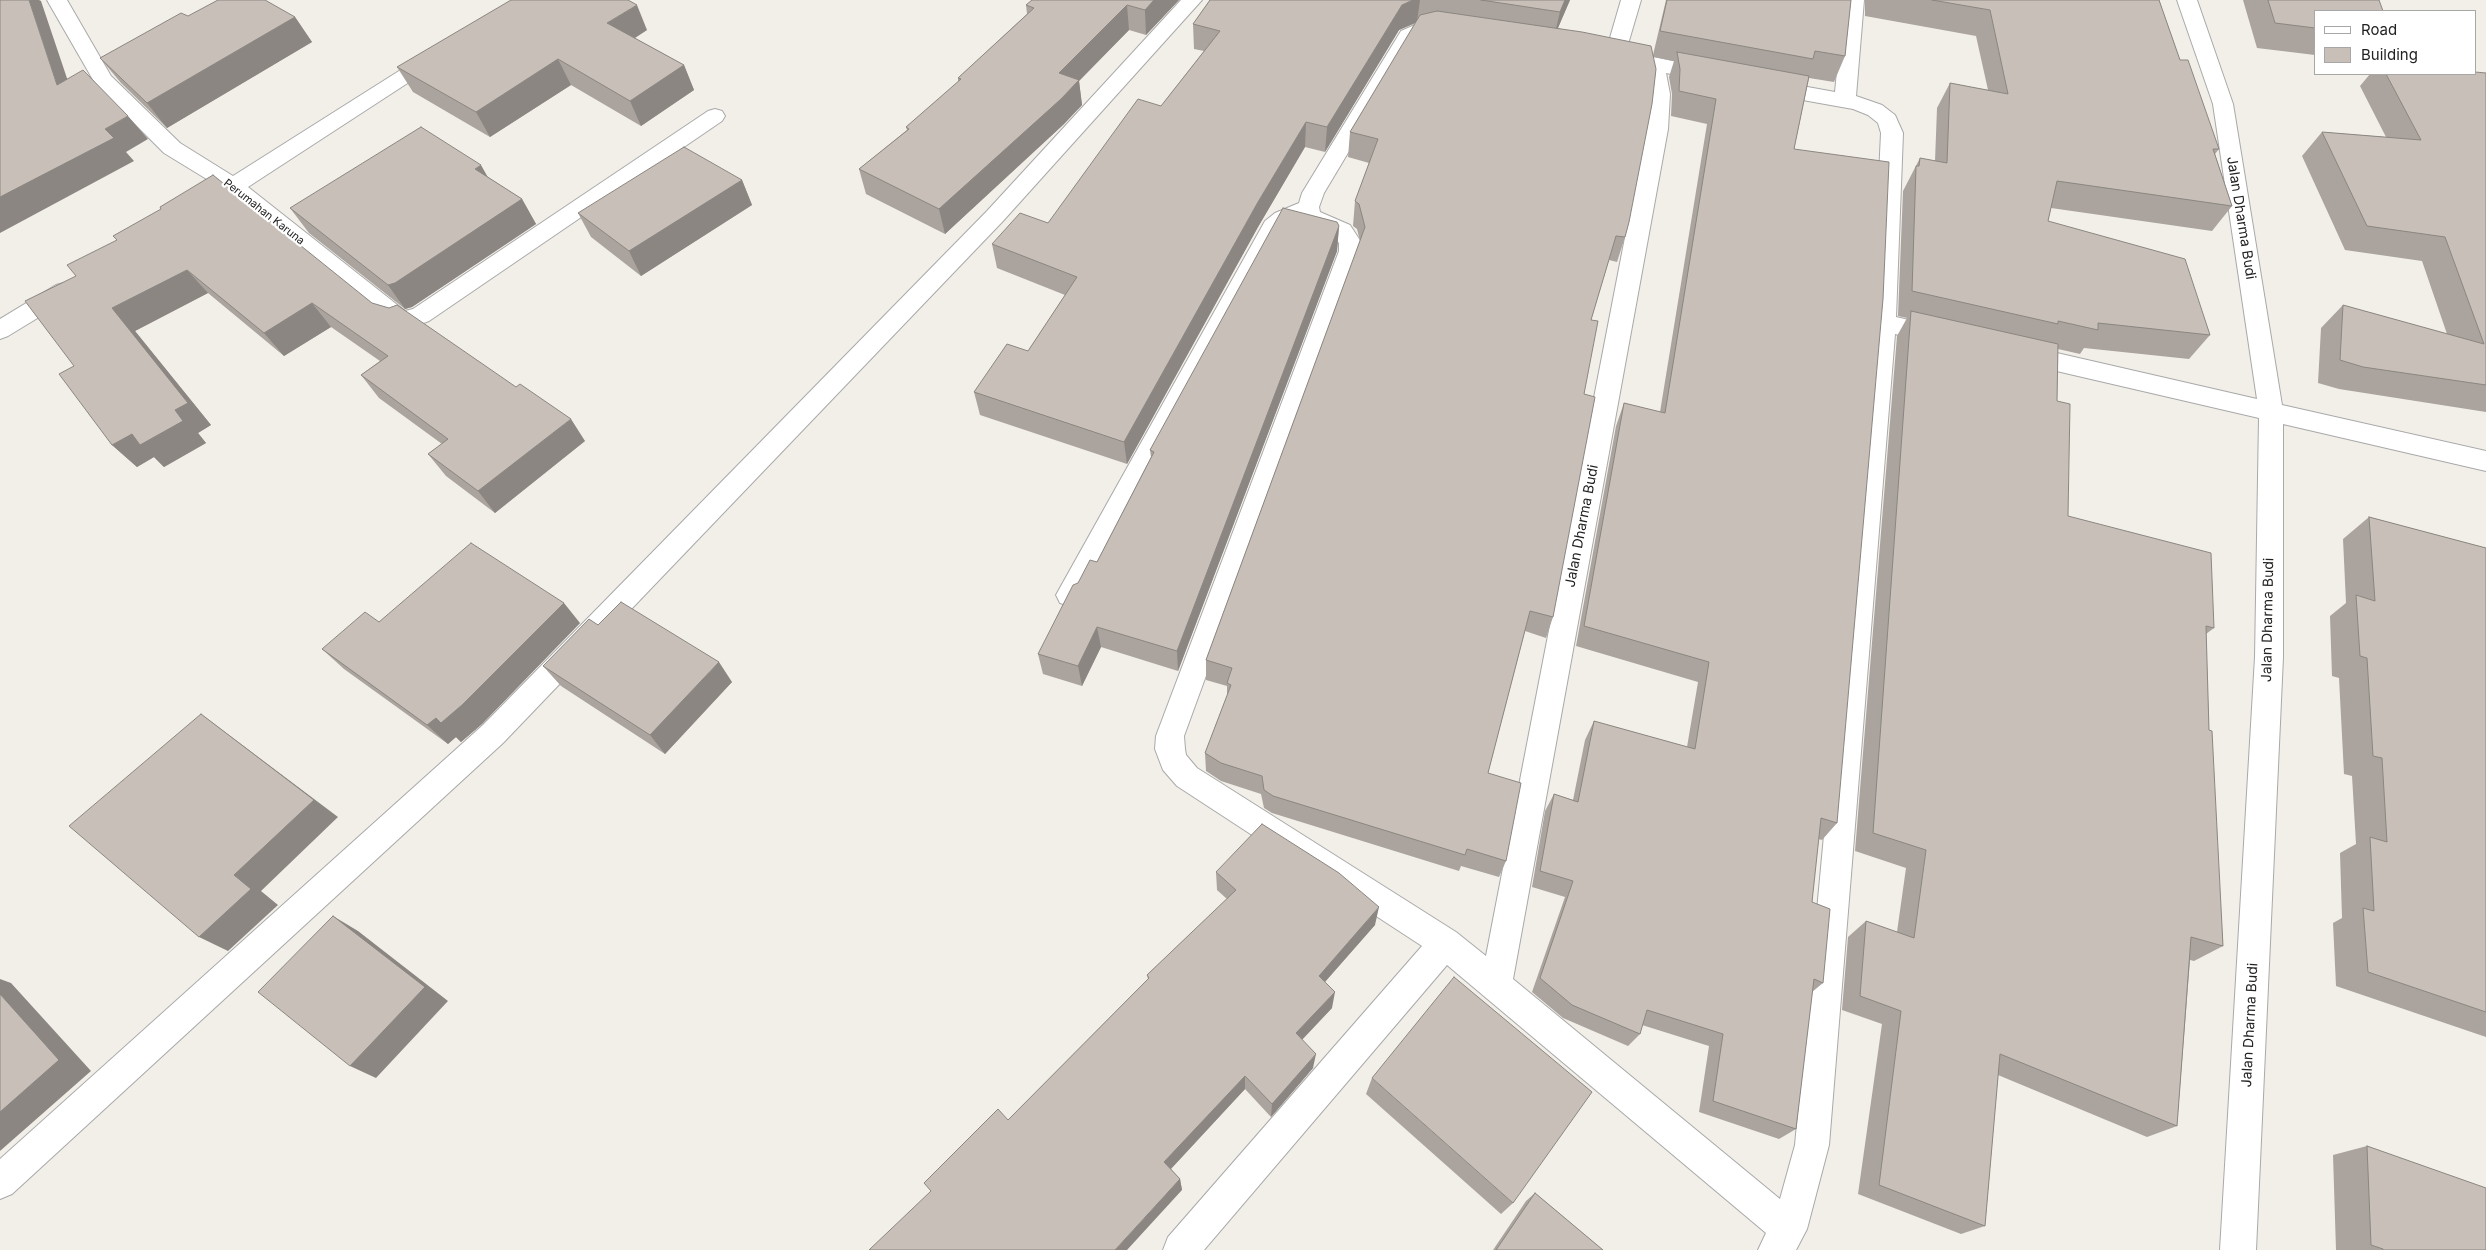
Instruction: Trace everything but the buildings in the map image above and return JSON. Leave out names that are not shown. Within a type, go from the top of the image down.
[{"type":"street","name":"Perumahan Karuna","points":[[57,0],[112,75],[172,148],[234,186],[392,314],[407,320],[421,315],[715,116]]},
{"type":"street","points":[[0,1182],[493,734],[995,216],[1192,0]]},
{"type":"street","points":[[1461,31],[1434,28],[1417,30],[1408,34],[1312,193],[1308,207],[1314,219],[1347,235],[1350,251],[1173,726],[1170,736],[1170,749],[1173,761],[1187,777],[1445,944],[1496,986],[1782,1239],[1812,1145],[1884,323],[1892,133],[1888,120],[1875,110],[1845,101],[1656,66],[1606,54],[1631,0]]},
{"type":"street","points":[[1845,101],[1854,0]]},
{"type":"street","name":"Jalan Dharma Budi","points":[[2187,0],[2222,104],[2271,410],[2269,657],[2238,1250]]},
{"type":"street","points":[[200,207],[457,42]]},
{"type":"street","name":"Jalan Dharma Budi","points":[[1496,986],[1656,128],[1660,94],[1656,66]]},
{"type":"street","points":[[1070,595],[1273,226],[1284,218],[1308,207]]},
{"type":"street","points":[[0,330],[83,279]]},
{"type":"street","points":[[1884,323],[1962,341]]},
{"type":"street","points":[[2000,349],[2486,461]]},
{"type":"street","points":[[1181,1250],[1445,944]]}]
